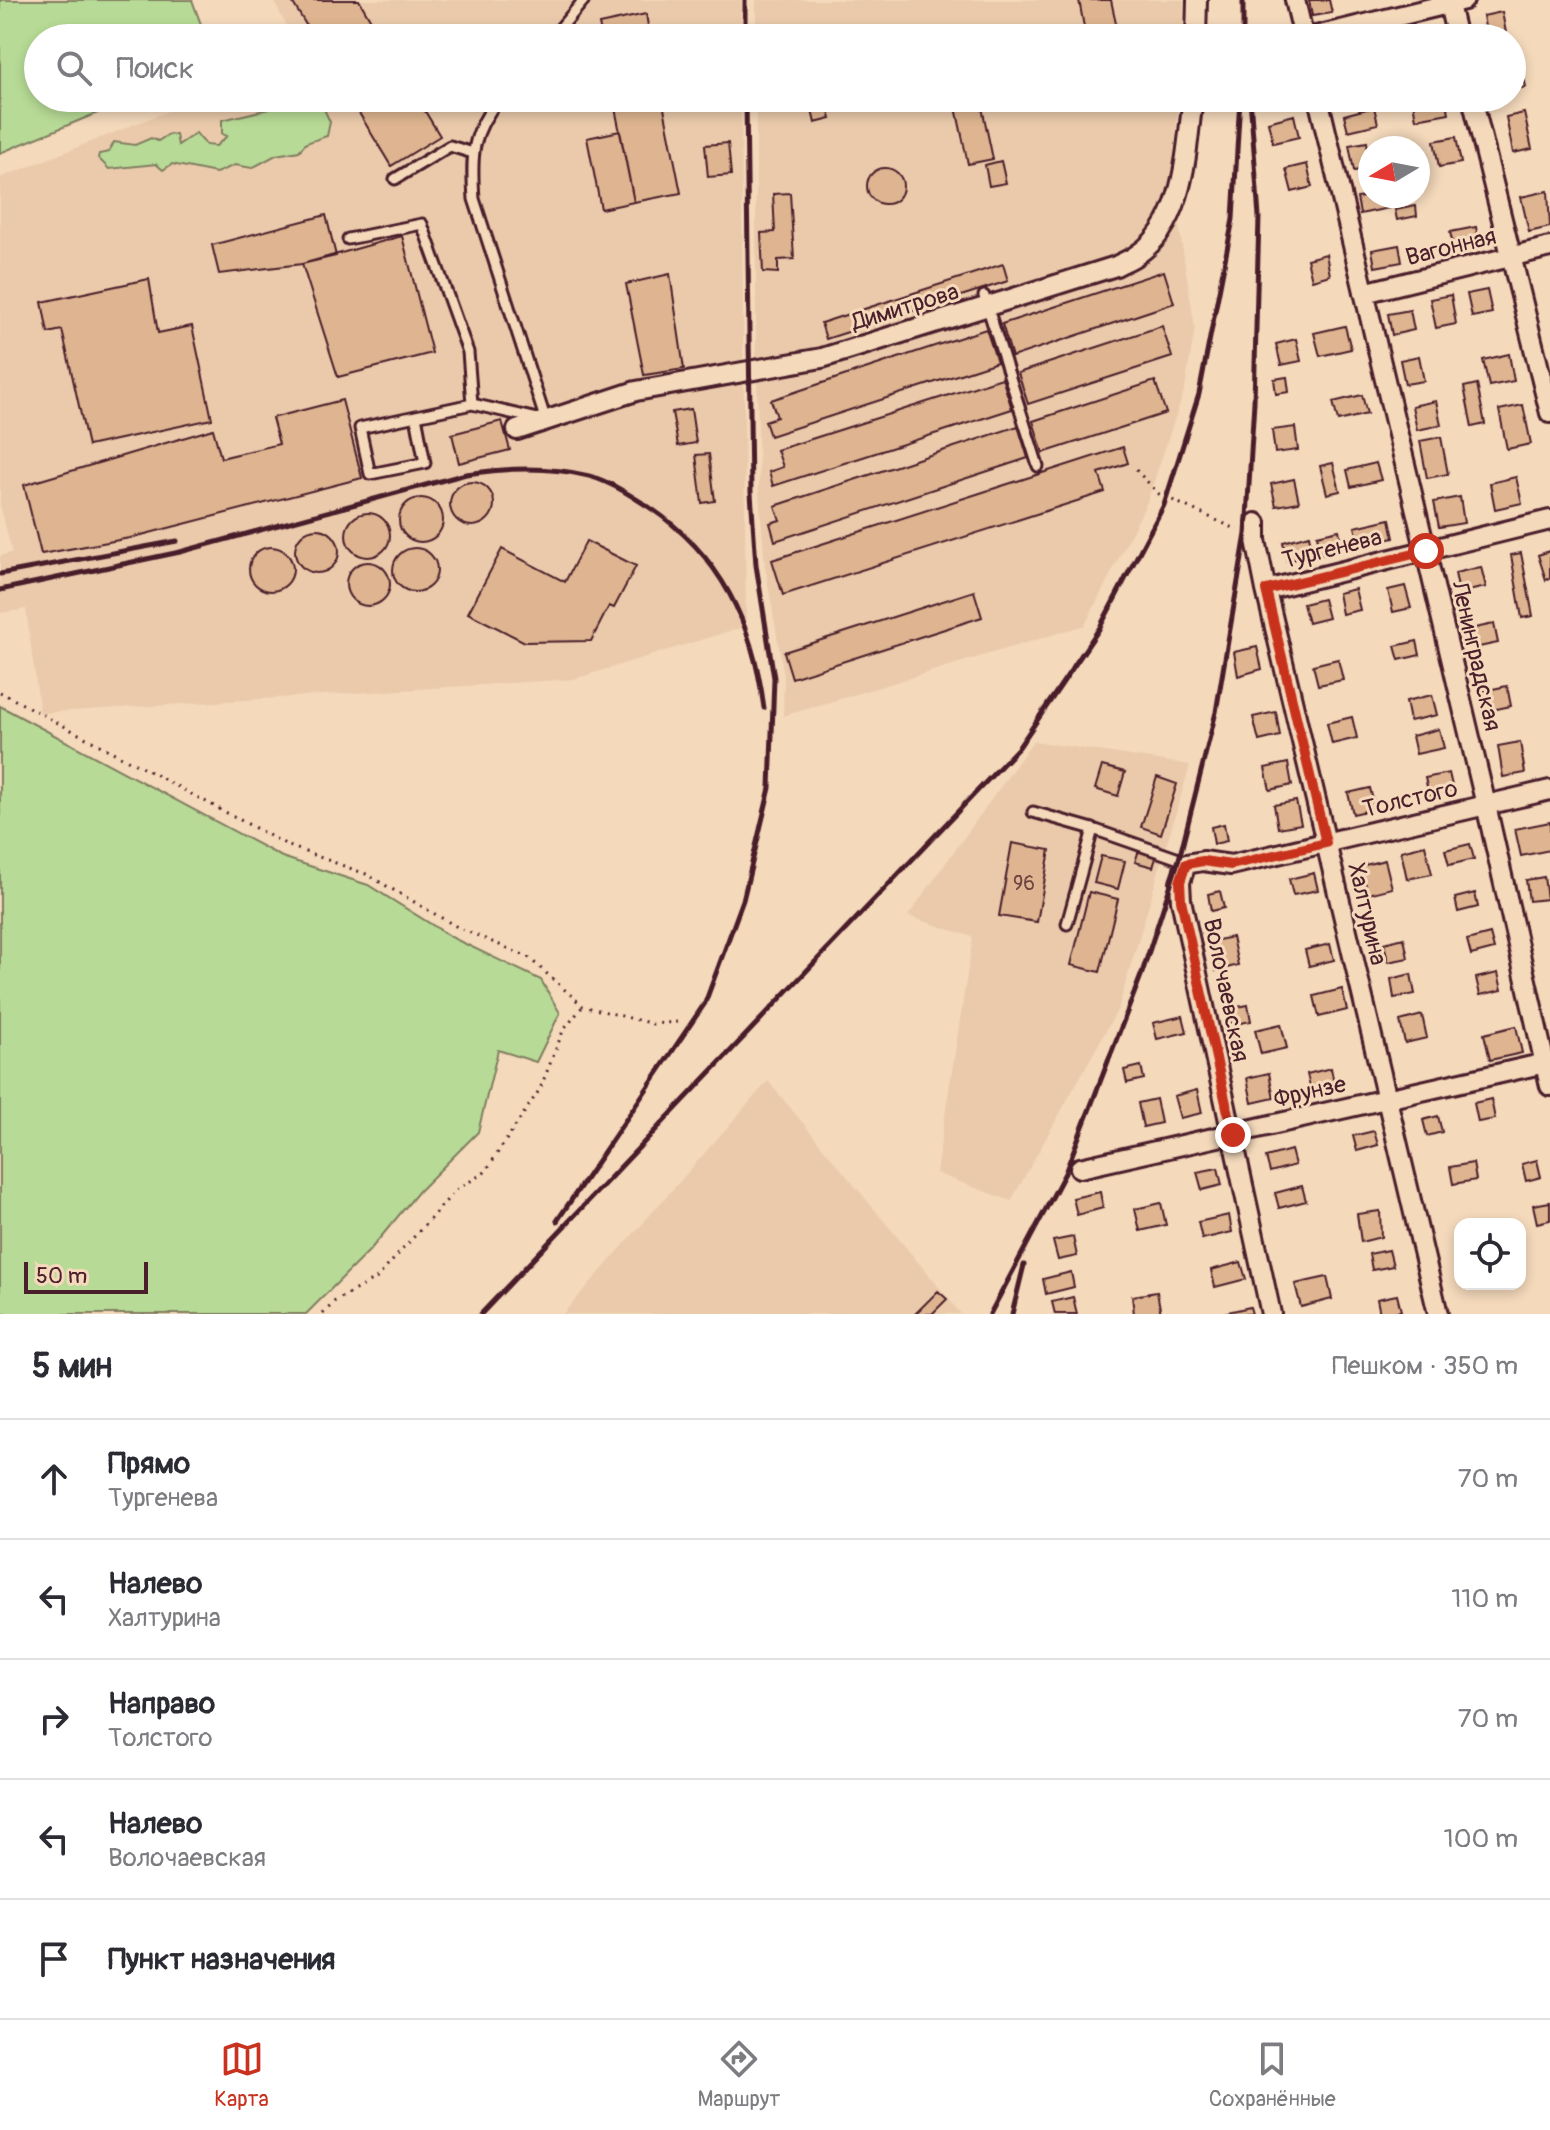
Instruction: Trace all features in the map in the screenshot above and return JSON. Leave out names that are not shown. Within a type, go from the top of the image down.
[{"type":"street","points":[[1196,24],[1197,0]]},
{"type":"street","points":[[1295,0],[1302,24]]},
{"type":"street","points":[[1362,24],[1453,1],[1455,24]]},
{"type":"street","name":"Димитрова","points":[[517,430],[636,391],[822,358],[985,301],[1116,266],[1139,254],[1160,232],[1173,208],[1182,180],[1191,112]]},
{"type":"street","name":"Ленинградская","points":[[1321,112],[1547,1062],[1550,1086]]},
{"type":"street","points":[[1475,112],[1550,413]]},
{"type":"street","name":"Вагонная","points":[[1364,293],[1550,247]]},
{"type":"street","name":"Тургенева","points":[[1266,590],[1550,520]]},
{"type":"street","name":"Халтурина","points":[[1256,531],[1266,590],[1438,1314]]},
{"type":"street","name":"Толстого","points":[[1186,864],[1203,861],[1231,865],[1550,790]]},
{"type":"street","name":"Волочаевская","points":[[1186,864],[1180,893],[1271,1314]]},
{"type":"street","name":"Фрунзе","points":[[1080,1168],[1547,1062]]},
{"type":"lane","points":[[564,24],[584,0]]},
{"type":"lane","points":[[489,112],[474,141],[474,199],[546,421]]},
{"type":"lane","points":[[395,179],[450,146],[473,153]]},
{"type":"lane","points":[[348,239],[422,224],[468,352],[472,404]]},
{"type":"lane","points":[[985,301],[1038,466]]},
{"type":"lane","points":[[416,416],[425,463],[370,474],[360,428],[416,416],[472,404],[546,421]]},
{"type":"lane","points":[[1033,812],[1093,829],[1186,864]]},
{"type":"lane","points":[[1067,924],[1093,829]]},
{"type":"path","points":[[1136,470],[1159,494],[1256,531]]},
{"type":"path","points":[[0,692],[289,846],[366,874],[459,928],[528,957],[583,1006],[653,1024],[677,1022]]},
{"type":"path","points":[[323,1314],[335,1301],[377,1278],[456,1190],[485,1172],[540,1089],[563,1031],[583,1006]]},
{"type":"shaded area","points":[[273,0],[741,0],[741,24],[286,24]]},
{"type":"shaded area","points":[[756,0],[1184,0],[1183,24],[756,24]]},
{"type":"shaded area","points":[[166,112],[741,112],[746,626],[574,679],[40,713],[26,609],[0,613],[0,556],[12,552],[0,505],[0,178]]},
{"type":"shaded area","points":[[756,112],[1177,112],[1173,176],[1166,205],[1153,229],[1114,261],[820,354],[756,364]]},
{"type":"shaded area","points":[[1177,214],[1195,328],[1185,388],[1147,502],[1085,625],[783,716],[784,676],[765,566],[759,493],[757,375],[1119,270]]},
{"type":"shaded area","points":[[1033,741],[1190,765],[1118,1009],[1011,1201],[936,1173],[973,937],[908,916]]},
{"type":"shaded area","points":[[768,1081],[961,1314],[563,1314]]},
{"type":"green space","points":[[0,0],[192,0],[201,24],[24,24],[24,112],[100,112],[0,153]]},
{"type":"green space","points":[[256,112],[325,112],[330,122],[327,136],[306,143],[299,151],[276,155],[252,168],[235,165],[216,173],[172,164],[163,170],[156,164],[109,169],[98,158],[99,154],[109,152],[114,142],[135,145],[151,138],[158,141],[169,134],[176,135],[178,145],[196,133],[206,145],[216,146],[227,136],[222,134],[222,120]]},
{"type":"green space","points":[[0,706],[282,857],[368,885],[455,939],[541,980],[560,1013],[536,1062],[498,1050],[478,1132],[419,1191],[370,1250],[306,1314],[0,1314]]},
{"type":"building","points":[[291,0],[359,0],[373,24],[306,24]]},
{"type":"building","points":[[1079,0],[1111,0],[1116,24],[1083,24]]},
{"type":"building","points":[[1309,0],[1329,0],[1332,13],[1312,16]]},
{"type":"building","points":[[1502,12],[1504,24],[1484,24],[1483,16]]},
{"type":"building","points":[[646,14],[648,24],[599,24]]},
{"type":"building","points":[[358,112],[425,112],[440,136],[391,166]]},
{"type":"building","points":[[616,112],[665,112],[681,193],[634,202]]},
{"type":"building","points":[[812,112],[829,112],[831,119],[815,123]]},
{"type":"building","points":[[957,112],[983,112],[993,159],[968,164]]},
{"type":"building","points":[[1375,112],[1378,124],[1348,131],[1344,115]]},
{"type":"building","points":[[1415,112],[1449,113],[1416,119]]},
{"type":"building","points":[[1524,113],[1532,149],[1513,153],[1506,117]]},
{"type":"building","points":[[1294,115],[1299,137],[1273,143],[1268,122]]},
{"type":"building","points":[[620,131],[634,202],[601,209],[587,138]]},
{"type":"building","points":[[1456,137],[1461,163],[1439,167],[1434,141]]},
{"type":"building","points":[[728,143],[731,175],[708,177],[705,145]]},
{"type":"building","points":[[1358,144],[1358,170],[1354,171],[1349,145]]},
{"type":"building","points":[[1001,161],[1006,183],[989,186],[985,165]]},
{"type":"building","points":[[1307,164],[1312,187],[1292,192],[1286,169]]},
{"type":"building","points":[[885,168],[898,173],[903,186],[898,199],[885,204],[872,199],[867,186],[872,173]]},
{"type":"building","points":[[1548,191],[1550,227],[1529,232],[1521,197]]},
{"type":"building","points":[[790,193],[794,259],[778,260],[778,273],[763,272],[761,233],[775,232],[773,194]]},
{"type":"building","points":[[1359,208],[1389,208],[1360,214]]},
{"type":"building","points":[[1416,208],[1417,216],[1397,220],[1395,210]]},
{"type":"building","points":[[326,215],[336,256],[302,264],[219,274],[212,245]]},
{"type":"building","points":[[1476,227],[1479,244],[1454,249],[1450,232]]},
{"type":"building","points":[[402,236],[432,353],[338,377],[302,264]]},
{"type":"building","points":[[1399,245],[1402,262],[1375,267],[1372,250]]},
{"type":"building","points":[[1326,254],[1330,275],[1312,280],[1307,259]]},
{"type":"building","points":[[1003,264],[1008,281],[826,339],[821,323]]},
{"type":"building","points":[[1164,271],[1174,303],[1012,357],[1002,324]]},
{"type":"building","points":[[670,274],[684,369],[644,375],[626,284]]},
{"type":"building","points":[[149,279],[158,333],[192,326],[212,419],[88,446],[62,330],[48,333],[42,302]]},
{"type":"building","points":[[1487,290],[1492,313],[1472,317],[1467,294]]},
{"type":"building","points":[[1451,295],[1456,324],[1436,328],[1430,299]]},
{"type":"building","points":[[1410,310],[1414,330],[1392,335],[1388,314]]},
{"type":"building","points":[[1162,326],[1172,357],[1028,404],[1018,373]]},
{"type":"building","points":[[1345,326],[1351,349],[1320,356],[1314,333]]},
{"type":"building","points":[[986,329],[997,362],[770,436],[765,421],[777,417],[771,400]]},
{"type":"building","points":[[1296,339],[1301,361],[1281,365],[1276,344]]},
{"type":"building","points":[[1509,354],[1514,381],[1489,386],[1483,360]]},
{"type":"building","points":[[1419,356],[1424,381],[1405,384],[1400,360]]},
{"type":"building","points":[[1287,377],[1289,392],[1276,394],[1274,379]]},
{"type":"building","points":[[1002,378],[1012,409],[773,486],[769,472],[783,467],[777,450]]},
{"type":"building","points":[[1155,381],[1166,413],[1043,453],[1033,421]]},
{"type":"building","points":[[1477,384],[1485,424],[1472,427],[1464,387]]},
{"type":"building","points":[[1362,395],[1367,414],[1338,421],[1333,402]]},
{"type":"building","points":[[342,400],[362,478],[130,538],[41,554],[24,485],[213,429],[221,458],[279,444],[272,418]]},
{"type":"building","points":[[1436,401],[1441,425],[1417,430],[1412,406]]},
{"type":"building","points":[[1523,405],[1531,444],[1507,449],[1499,410]]},
{"type":"building","points":[[691,409],[696,443],[678,446],[672,412]]},
{"type":"building","points":[[502,421],[510,450],[459,463],[452,434]]},
{"type":"building","points":[[1018,426],[1028,458],[775,541],[770,523],[780,520],[775,506]]},
{"type":"building","points":[[1295,427],[1298,450],[1275,453],[1272,430]]},
{"type":"building","points":[[1441,437],[1448,474],[1427,478],[1420,441]]},
{"type":"building","points":[[1123,447],[1128,463],[1099,473],[1105,492],[783,595],[772,560]]},
{"type":"building","points":[[709,454],[715,501],[702,503],[696,455]]},
{"type":"building","points":[[1333,463],[1340,491],[1327,494],[1320,466]]},
{"type":"building","points":[[1376,463],[1381,480],[1351,487],[1347,470]]},
{"type":"building","points":[[1516,477],[1522,503],[1495,509],[1490,483]]},
{"type":"building","points":[[1294,479],[1299,502],[1276,506],[1271,484]]},
{"type":"building","points":[[472,482],[488,488],[494,504],[488,520],[472,526],[456,520],[450,504],[456,488]]},
{"type":"building","points":[[1460,497],[1464,523],[1439,527],[1434,502]]},
{"type":"building","points":[[421,498],[437,504],[443,520],[437,536],[421,542],[405,536],[399,520],[405,504]]},
{"type":"building","points":[[368,513],[384,519],[390,535],[384,551],[368,557],[352,551],[346,535],[352,519]]},
{"type":"building","points":[[1390,519],[1394,538],[1360,546],[1355,527]]},
{"type":"building","points":[[317,529],[333,535],[339,551],[333,567],[317,573],[301,567],[295,551],[301,535]]},
{"type":"building","points":[[1339,530],[1343,549],[1321,554],[1317,535]]},
{"type":"building","points":[[1309,535],[1313,555],[1287,561],[1283,542]]},
{"type":"building","points":[[586,541],[636,566],[614,608],[609,606],[591,641],[525,642],[468,613],[502,549],[565,582]]},
{"type":"building","points":[[271,547],[287,553],[293,569],[287,585],[271,591],[255,585],[249,569],[255,553]]},
{"type":"building","points":[[415,548],[431,554],[437,570],[431,586],[415,592],[399,586],[393,570],[399,554]]},
{"type":"building","points":[[1550,551],[1550,578],[1546,580],[1538,555]]},
{"type":"building","points":[[1521,553],[1533,616],[1522,618],[1511,555]]},
{"type":"building","points":[[368,562],[384,568],[390,584],[384,600],[368,606],[352,600],[346,584],[352,568]]},
{"type":"building","points":[[1481,567],[1486,587],[1459,593],[1455,573]]},
{"type":"building","points":[[1405,586],[1411,608],[1393,612],[1388,590]]},
{"type":"building","points":[[1355,589],[1360,610],[1342,614],[1338,593]]},
{"type":"building","points":[[974,591],[982,617],[792,678],[784,652]]},
{"type":"building","points":[[1323,599],[1328,618],[1308,623],[1303,604]]},
{"type":"building","points":[[1494,624],[1498,643],[1474,648],[1470,629]]},
{"type":"building","points":[[1417,641],[1420,655],[1399,660],[1395,646]]},
{"type":"building","points":[[1257,647],[1262,669],[1238,676],[1234,652]]},
{"type":"building","points":[[1338,659],[1343,680],[1318,685],[1313,665]]},
{"type":"building","points":[[1507,686],[1511,706],[1487,711],[1483,691]]},
{"type":"building","points":[[1432,695],[1437,715],[1410,721],[1406,701]]},
{"type":"building","points":[[1276,712],[1280,736],[1259,741],[1253,717]]},
{"type":"building","points":[[1352,717],[1357,738],[1332,744],[1327,723]]},
{"type":"building","points":[[1439,729],[1444,748],[1416,754],[1412,736]]},
{"type":"building","points":[[1520,742],[1525,773],[1503,777],[1498,746]]},
{"type":"building","points":[[1288,763],[1292,785],[1270,790],[1265,768]]},
{"type":"building","points":[[1102,766],[1125,772],[1118,796],[1095,789]]},
{"type":"building","points":[[1449,773],[1453,790],[1429,795],[1425,778]]},
{"type":"building","points":[[1157,777],[1177,784],[1161,834],[1141,827]]},
{"type":"building","points":[[1370,788],[1375,809],[1353,814],[1348,793]]},
{"type":"building","points":[[1296,801],[1301,824],[1278,828],[1274,805]]},
{"type":"building","points":[[1550,822],[1550,850],[1521,856],[1515,829]]},
{"type":"building","points":[[1224,824],[1227,841],[1214,844],[1211,827]]},
{"type":"building","points":[[1012,843],[1050,850],[1037,922],[999,916]]},
{"type":"building","points":[[1470,844],[1474,859],[1449,865],[1445,850]]},
{"type":"building","points":[[1425,845],[1432,874],[1407,879],[1401,851]]},
{"type":"building","points":[[1139,850],[1157,855],[1153,867],[1135,862]]},
{"type":"building","points":[[1101,856],[1125,861],[1118,889],[1094,883]]},
{"type":"building","points":[[1385,860],[1392,888],[1368,894],[1361,866]]},
{"type":"building","points":[[1314,873],[1318,890],[1293,895],[1289,879]]},
{"type":"building","points":[[1544,877],[1547,899],[1529,901],[1526,880]]},
{"type":"building","points":[[1220,891],[1224,908],[1211,911],[1208,894]]},
{"type":"building","points":[[1089,892],[1118,899],[1100,972],[1071,965]]},
{"type":"building","points":[[1475,893],[1478,907],[1458,912],[1455,898]]},
{"type":"building","points":[[1490,934],[1494,949],[1471,955],[1467,940]]},
{"type":"building","points":[[1232,937],[1238,965],[1216,971],[1209,942]]},
{"type":"building","points":[[1404,938],[1408,958],[1388,962],[1384,943]]},
{"type":"building","points":[[1330,944],[1334,960],[1309,966],[1305,950]]},
{"type":"building","points":[[1498,973],[1502,990],[1480,995],[1476,978]]},
{"type":"building","points":[[1411,974],[1415,994],[1394,998],[1391,979]]},
{"type":"building","points":[[1342,989],[1347,1010],[1319,1017],[1314,996]]},
{"type":"building","points":[[1248,1005],[1251,1021],[1231,1025],[1228,1009]]},
{"type":"building","points":[[1422,1015],[1427,1038],[1405,1043],[1400,1021]]},
{"type":"building","points":[[1183,1016],[1187,1032],[1157,1039],[1153,1023]]},
{"type":"building","points":[[1281,1024],[1287,1048],[1261,1054],[1255,1030]]},
{"type":"building","points":[[1516,1026],[1522,1053],[1490,1060],[1484,1034]]},
{"type":"building","points":[[1141,1066],[1144,1079],[1127,1083],[1124,1070]]},
{"type":"building","points":[[1331,1068],[1335,1089],[1312,1095],[1307,1074]]},
{"type":"building","points":[[1269,1073],[1274,1098],[1252,1103],[1247,1078]]},
{"type":"building","points":[[1197,1090],[1202,1113],[1180,1118],[1174,1096]]},
{"type":"building","points":[[1156,1099],[1161,1123],[1143,1127],[1138,1103]]},
{"type":"building","points":[[1491,1099],[1495,1119],[1478,1122],[1474,1103]]},
{"type":"building","points":[[1438,1116],[1442,1132],[1427,1136],[1423,1120]]},
{"type":"building","points":[[1374,1131],[1378,1145],[1357,1151],[1353,1136]]},
{"type":"building","points":[[1291,1150],[1295,1165],[1270,1172],[1266,1157]]},
{"type":"building","points":[[1537,1160],[1541,1177],[1526,1181],[1522,1164]]},
{"type":"building","points":[[1473,1163],[1476,1180],[1453,1184],[1450,1167]]},
{"type":"building","points":[[1218,1168],[1222,1185],[1202,1190],[1197,1172]]},
{"type":"building","points":[[1302,1186],[1306,1201],[1279,1208],[1275,1193]]},
{"type":"building","points":[[1100,1192],[1103,1208],[1077,1215],[1073,1198]]},
{"type":"building","points":[[1550,1202],[1550,1220],[1537,1223],[1533,1205]]},
{"type":"building","points":[[1161,1203],[1166,1225],[1140,1231],[1135,1209]]},
{"type":"building","points":[[1380,1211],[1381,1237],[1361,1242],[1357,1214]]},
{"type":"building","points":[[1229,1215],[1232,1232],[1202,1239],[1198,1222]]},
{"type":"building","points":[[1073,1237],[1077,1256],[1058,1260],[1053,1241]]},
{"type":"building","points":[[1389,1250],[1393,1266],[1372,1270],[1369,1254]]},
{"type":"building","points":[[1241,1262],[1246,1279],[1215,1287],[1211,1270]]},
{"type":"building","points":[[1071,1272],[1074,1287],[1046,1294],[1043,1279]]},
{"type":"building","points":[[1327,1277],[1332,1299],[1301,1307],[1295,1284]]},
{"type":"building","points":[[938,1291],[947,1299],[932,1314],[915,1314]]},
{"type":"building","points":[[1157,1292],[1161,1314],[1134,1314],[1132,1296]]},
{"type":"building","points":[[1397,1295],[1401,1311],[1380,1314],[1377,1299]]},
{"type":"building","points":[[1073,1297],[1077,1314],[1055,1314],[1052,1302]]},
{"type":"building","points":[[1250,1307],[1252,1314],[1223,1314],[1223,1313]]},
{"type":"railway","points":[[745,0],[745,24]]},
{"type":"railway","points":[[1243,0],[1243,24]]},
{"type":"railway","points":[[557,1221],[705,1003],[743,900],[770,788],[774,678],[756,565],[751,493],[746,112]]},
{"type":"railway","points":[[481,1314],[1019,747],[1099,629],[1164,505],[1199,394],[1233,219],[1239,112]]},
{"type":"railway","points":[[990,1314],[1065,1173],[1142,973],[1179,859],[1216,712],[1246,534],[1254,402],[1259,217],[1251,112]]},
{"type":"railway","points":[[0,590],[180,552],[466,474],[528,469],[574,473],[605,482],[649,507],[674,526],[714,569],[742,620],[752,647],[764,708]]},
{"type":"railway","points":[[0,574],[177,541]]},
{"type":"railway","points":[[1012,1314],[1024,1265]]},
{"type":"route","points":[[1233,1135],[1181,900],[1180,882],[1186,864],[1203,861],[1231,865],[1326,843],[1266,590],[1426,551]]}]
